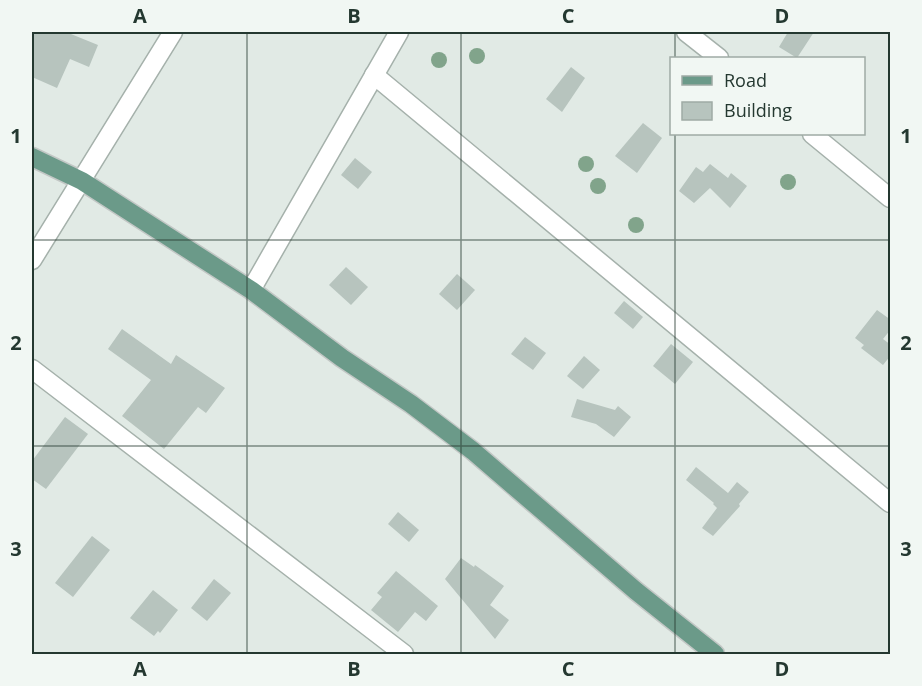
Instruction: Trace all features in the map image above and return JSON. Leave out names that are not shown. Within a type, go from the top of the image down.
[{"type":"main road","points":[[32,157],[82,181],[251,290],[342,358],[411,404],[473,451],[636,591],[715,654]]},
{"type":"street","points":[[32,260],[173,32]]},
{"type":"street","points":[[251,290],[399,32]]},
{"type":"street","points":[[686,32],[719,57]]},
{"type":"street","points":[[374,75],[859,479],[891,503]]},
{"type":"street","points":[[813,135],[891,198]]},
{"type":"street","points":[[32,369],[404,654]]},
{"type":"building","points":[[32,32],[66,32],[98,45],[89,67],[70,59],[57,88],[32,77]]},
{"type":"building","points":[[788,32],[814,32],[798,57],[779,47]]},
{"type":"building","points":[[571,67],[585,78],[562,112],[546,99]]},
{"type":"building","points":[[643,123],[662,138],[637,173],[615,156]]},
{"type":"building","points":[[355,158],[372,172],[358,189],[341,175]]},
{"type":"building","points":[[710,164],[728,178],[731,173],[747,186],[730,208],[710,188],[694,203],[679,191],[696,167],[703,172]]},
{"type":"building","points":[[346,267],[368,287],[351,305],[329,285]]},
{"type":"building","points":[[457,274],[475,290],[457,310],[439,294]]},
{"type":"building","points":[[624,301],[643,317],[633,329],[614,313]]},
{"type":"building","points":[[877,310],[891,320],[891,329],[883,339],[891,345],[891,355],[883,365],[861,348],[864,345],[855,338]]},
{"type":"building","points":[[122,329],[171,364],[176,355],[225,388],[206,413],[198,407],[164,449],[122,416],[151,380],[108,349]]},
{"type":"building","points":[[525,337],[546,353],[533,370],[511,354]]},
{"type":"building","points":[[671,344],[693,362],[675,384],[653,366]]},
{"type":"building","points":[[584,356],[600,370],[583,389],[567,376]]},
{"type":"building","points":[[577,399],[615,410],[618,406],[631,417],[614,437],[596,424],[571,417]]},
{"type":"building","points":[[65,417],[88,434],[46,489],[32,479],[32,461]]},
{"type":"building","points":[[696,467],[728,493],[737,482],[749,492],[739,504],[740,506],[713,536],[702,528],[717,508],[686,480]]},
{"type":"building","points":[[398,512],[419,530],[409,542],[388,524]]},
{"type":"building","points":[[92,536],[110,550],[73,597],[55,583]]},
{"type":"building","points":[[461,558],[504,586],[490,605],[509,620],[495,639],[445,579]]},
{"type":"building","points":[[396,571],[438,606],[426,621],[415,612],[398,632],[371,610],[382,597],[377,593]]},
{"type":"building","points":[[214,579],[231,593],[207,621],[191,608]]},
{"type":"building","points":[[153,590],[178,610],[160,633],[158,631],[154,636],[130,618]]}]
